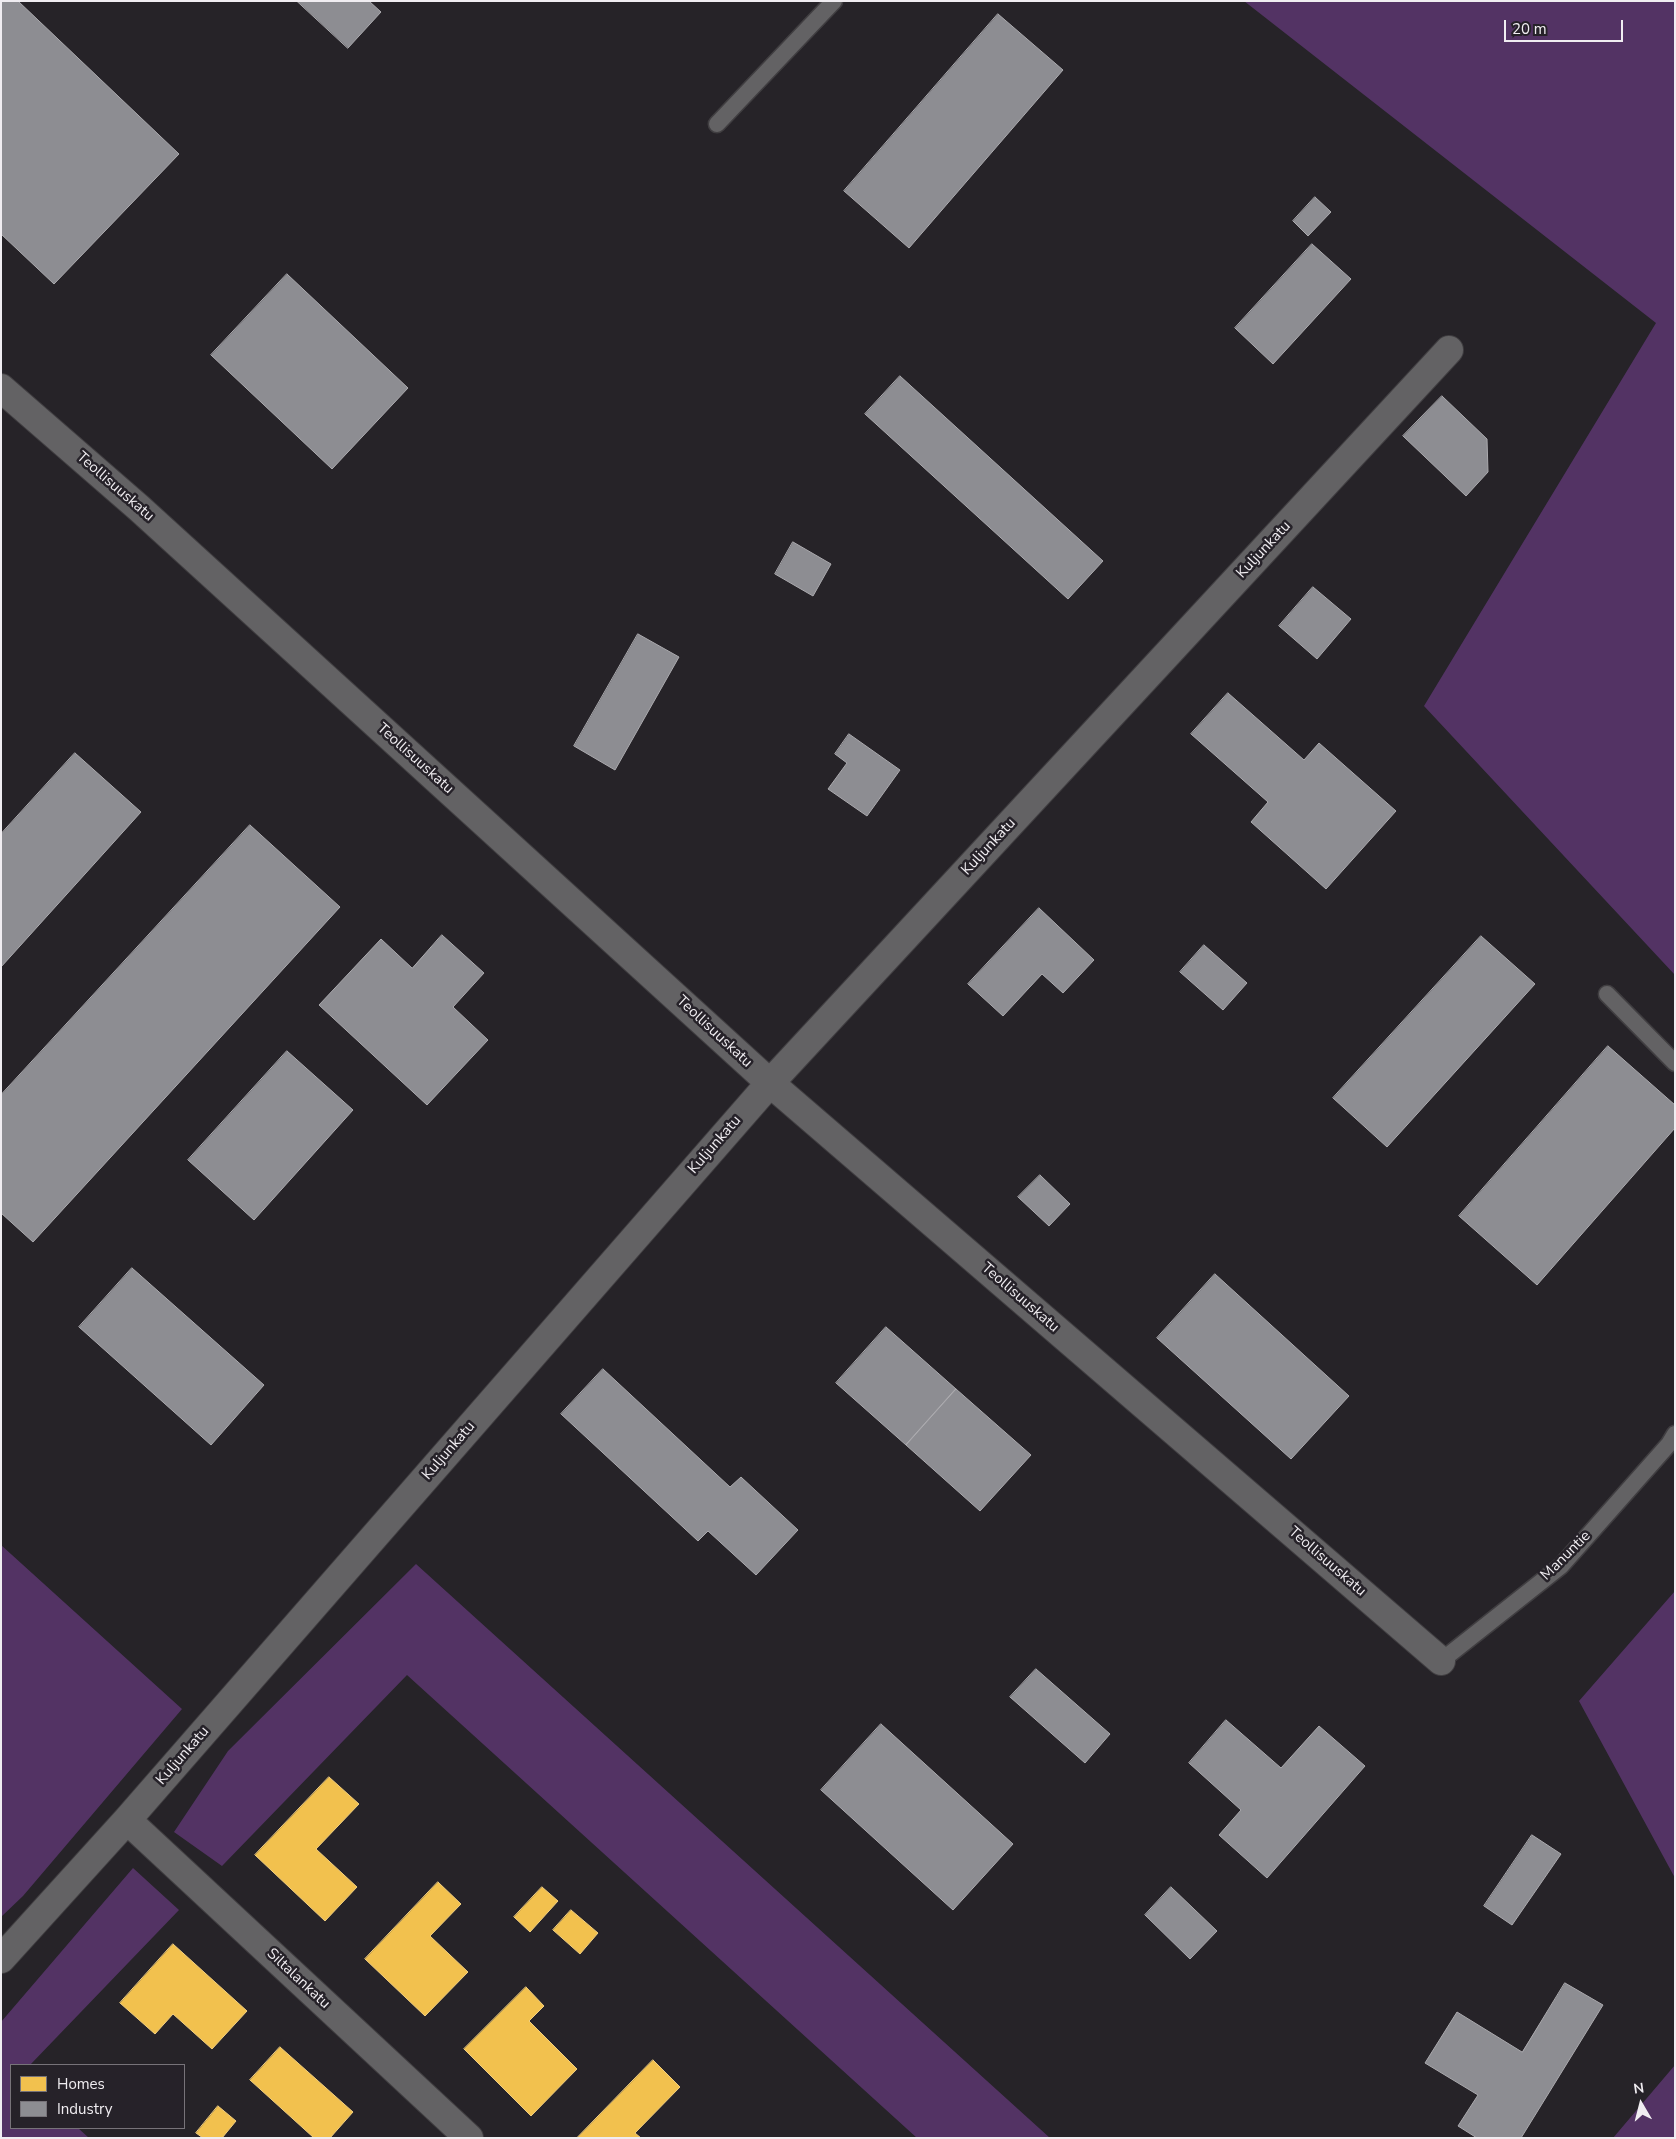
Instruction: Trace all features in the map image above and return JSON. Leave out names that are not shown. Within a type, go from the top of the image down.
[{"type":"street","name":"Kuljunkatu","points":[[1,1959],[127,1820],[770,1083],[1449,350]]},
{"type":"street","name":"Teollisuuskatu","points":[[1,388],[146,514],[770,1083],[1441,1661]]},
{"type":"street","name":"Siltalankatu","points":[[127,1820],[469,2138]]},
{"type":"lane","points":[[717,124],[834,1]]},
{"type":"lane","points":[[1608,994],[1675,1063]]},
{"type":"lane","name":"Manuntie","points":[[1441,1661],[1561,1566],[1669,1444],[1675,1434]]},
{"type":"shaded area","points":[[1244,1],[1675,1],[1675,975],[1424,706],[1656,323]]},
{"type":"shaded area","points":[[1,1545],[182,1709],[23,1896],[1,1917]]},
{"type":"shaded area","points":[[416,1564],[1050,2138],[917,2138],[407,1675],[222,1866],[174,1832],[228,1751]]},
{"type":"shaded area","points":[[1675,1591],[1675,1878],[1579,1701]]},
{"type":"shaded area","points":[[133,1868],[179,1910],[31,2064],[10,2064],[10,2129],[79,2129],[89,2138],[1,2138],[1,2022]]},
{"type":"shaded area","points":[[1675,2065],[1675,2138],[1613,2138]]},
{"type":"building: Homes","points":[[329,1777],[359,1804],[316,1849],[357,1887],[325,1921],[255,1855]]},
{"type":"building: Homes","points":[[438,1882],[461,1904],[430,1936],[468,1972],[425,2016],[365,1959]]},
{"type":"building: Homes","points":[[542,1887],[558,1901],[530,1932],[514,1917]]},
{"type":"building: Homes","points":[[571,1910],[598,1933],[580,1954],[553,1930]]},
{"type":"building: Homes","points":[[173,1944],[247,2011],[212,2049],[173,2014],[155,2034],[120,2003]]},
{"type":"building: Homes","points":[[526,1987],[544,2006],[529,2021],[577,2069],[531,2116],[464,2049]]},
{"type":"building: Homes","points":[[280,2047],[353,2112],[330,2138],[314,2138],[250,2080]]},
{"type":"building: Homes","points":[[653,2060],[680,2087],[635,2133],[641,2138],[577,2138]]},
{"type":"building: Homes","points":[[218,2106],[236,2121],[222,2138],[203,2138],[196,2133]]},
{"type":"building: Industry","points":[[1,1],[18,1],[179,154],[54,284],[1,234]]},
{"type":"building: Industry","points":[[297,1],[369,1],[381,12],[348,48]]},
{"type":"building: Industry","points":[[998,14],[1063,70],[909,248],[844,191]]},
{"type":"building: Industry","points":[[1315,197],[1331,212],[1308,236],[1293,221]]},
{"type":"building: Industry","points":[[1312,244],[1351,279],[1273,364],[1235,328]]},
{"type":"building: Industry","points":[[287,274],[408,388],[332,469],[211,355]]},
{"type":"building: Industry","points":[[900,376],[1103,561],[1068,599],[865,414]]},
{"type":"building: Industry","points":[[1442,396],[1487,439],[1488,472],[1466,496],[1403,436]]},
{"type":"building: Industry","points":[[793,542],[831,564],[813,596],[775,574]]},
{"type":"building: Industry","points":[[1313,587],[1351,619],[1317,659],[1279,626]]},
{"type":"building: Industry","points":[[638,634],[679,657],[615,770],[574,746]]},
{"type":"building: Industry","points":[[1228,693],[1304,760],[1319,743],[1396,811],[1326,889],[1251,822],[1268,802],[1191,734]]},
{"type":"building: Industry","points":[[849,734],[900,770],[867,816],[828,789],[847,763],[835,754]]},
{"type":"building: Industry","points":[[75,753],[141,812],[1,967],[1,834]]},
{"type":"building: Industry","points":[[250,825],[340,907],[33,1242],[1,1213],[1,1095]]},
{"type":"building: Industry","points":[[1039,908],[1094,960],[1063,993],[1042,974],[1003,1016],[968,984]]},
{"type":"building: Industry","points":[[442,935],[484,973],[453,1007],[488,1040],[427,1105],[319,1005],[381,939],[412,968]]},
{"type":"building: Industry","points":[[1481,936],[1535,984],[1387,1147],[1333,1098]]},
{"type":"building: Industry","points":[[1204,945],[1247,983],[1223,1010],[1180,972]]},
{"type":"building: Industry","points":[[1608,1046],[1675,1105],[1675,1128],[1537,1285],[1459,1216]]},
{"type":"building: Industry","points":[[287,1051],[353,1110],[254,1220],[188,1160]]},
{"type":"building: Industry","points":[[1040,1175],[1070,1204],[1049,1226],[1018,1197]]},
{"type":"building: Industry","points":[[132,1268],[264,1385],[211,1445],[79,1327]]},
{"type":"building: Industry","points":[[1215,1274],[1349,1396],[1291,1459],[1157,1338]]},
{"type":"building: Industry","points":[[886,1327],[956,1389],[906,1445],[836,1383]]},
{"type":"building: Industry","points":[[603,1369],[730,1487],[741,1477],[798,1530],[756,1575],[708,1531],[698,1541],[561,1414]]},
{"type":"building: Industry","points":[[956,1389],[1031,1455],[980,1511],[906,1445]]},
{"type":"building: Industry","points":[[1036,1669],[1110,1734],[1085,1763],[1010,1697]]},
{"type":"building: Industry","points":[[1226,1720],[1281,1768],[1319,1726],[1365,1766],[1267,1878],[1219,1835],[1241,1810],[1189,1763]]},
{"type":"building: Industry","points":[[881,1724],[1013,1844],[953,1910],[821,1790]]},
{"type":"building: Industry","points":[[1532,1835],[1561,1854],[1512,1925],[1484,1906]]},
{"type":"building: Industry","points":[[1171,1887],[1217,1931],[1190,1959],[1145,1915]]},
{"type":"building: Industry","points":[[1565,1983],[1603,2005],[1521,2138],[1477,2138],[1458,2126],[1478,2095],[1425,2063],[1457,2012],[1522,2052]]}]
